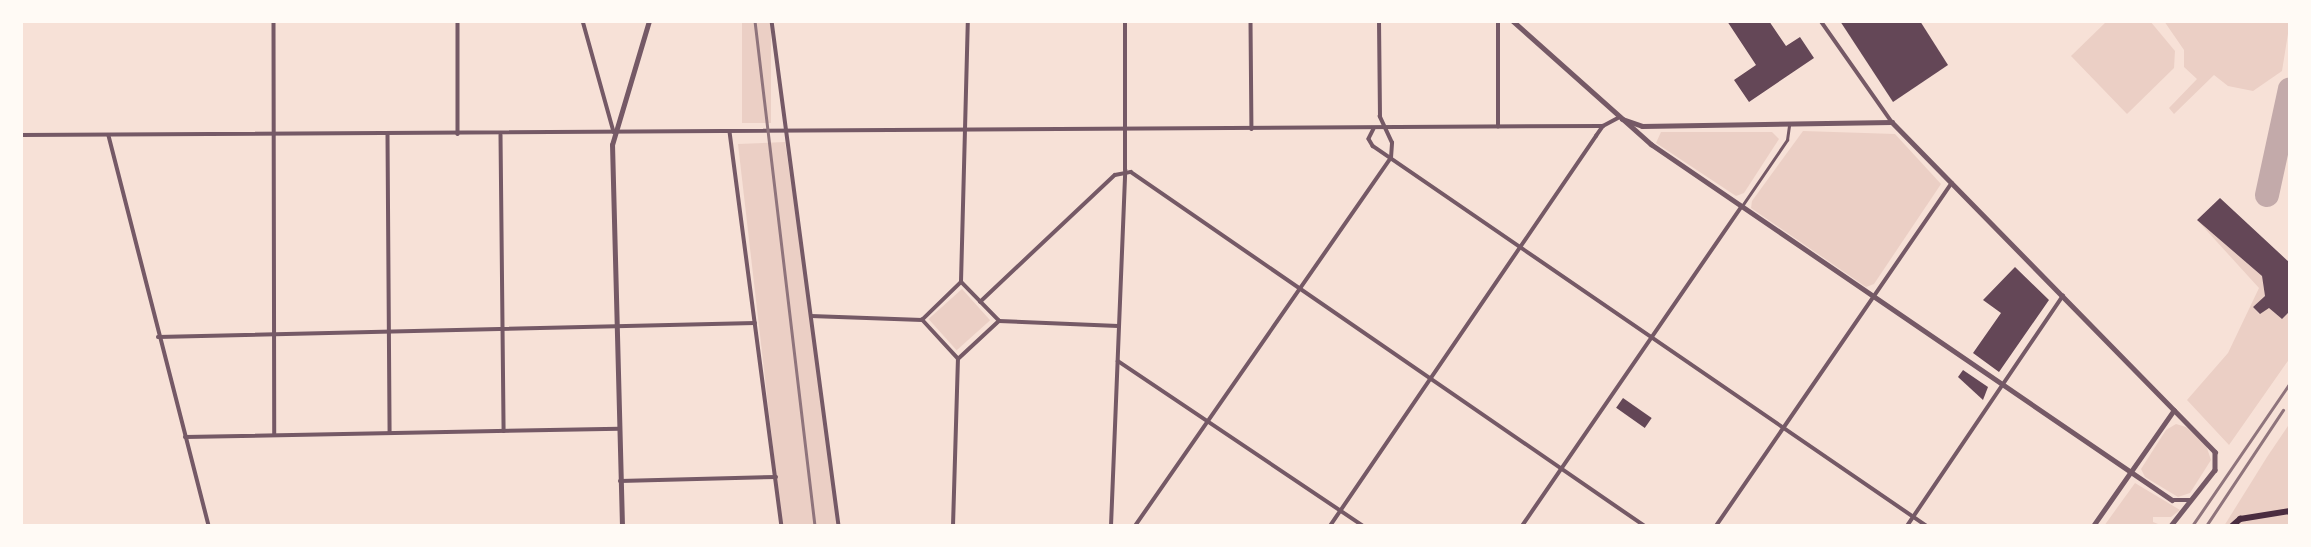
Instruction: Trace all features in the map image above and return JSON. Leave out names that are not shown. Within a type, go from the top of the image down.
[{"type":"main road","points":[[2232,526],[2240,519],[2290,511]]},
{"type":"street","points":[[274,21],[275,435]]},
{"type":"street","points":[[458,21],[458,135]]},
{"type":"street","points":[[583,21],[614,132],[622,526]]},
{"type":"street","points":[[614,132],[649,21]]},
{"type":"street","points":[[772,21],[839,526]]},
{"type":"street","points":[[922,320],[961,282],[968,132],[968,21]]},
{"type":"street","points":[[1111,526],[1125,170],[1125,21]]},
{"type":"street","points":[[1251,21],[1252,129]]},
{"type":"street","points":[[1135,526],[1391,158],[1392,143],[1384,128],[1378,21]]},
{"type":"street","points":[[1498,21],[1498,128]]},
{"type":"street","points":[[1513,21],[1618,118],[1741,207],[2130,473],[2172,500],[2191,500]]},
{"type":"street","points":[[1821,21],[1892,122],[2215,452],[2215,470],[2171,526]]},
{"type":"street","points":[[21,135],[501,135],[614,132],[1498,128],[1603,126],[1618,118],[1642,126],[1892,122]]},
{"type":"street","points":[[1522,526],[1787,140],[1788,125]]},
{"type":"street","points":[[1330,526],[1603,126]]},
{"type":"street","points":[[1374,128],[1371,143],[1391,158],[1927,526]]},
{"type":"street","points":[[730,132],[782,526]]},
{"type":"street","points":[[388,135],[390,433]]},
{"type":"street","points":[[501,135],[505,431]]},
{"type":"street","points":[[109,136],[158,337],[209,526]]},
{"type":"street","points":[[1125,170],[1645,526]]},
{"type":"street","points":[[980,302],[1125,170]]},
{"type":"street","points":[[1716,526],[1952,183]]},
{"type":"street","points":[[961,282],[999,321],[1118,326]]},
{"type":"street","points":[[1907,526],[2063,296]]},
{"type":"street","points":[[811,316],[922,320],[958,359],[953,526]]},
{"type":"street","points":[[958,359],[999,321]]},
{"type":"street","points":[[158,337],[755,323]]},
{"type":"street","points":[[1118,361],[1364,526]]},
{"type":"street","points":[[2093,526],[2174,410]]},
{"type":"street","points":[[185,437],[619,429]]},
{"type":"street","points":[[620,481],[776,477]]},
{"type":"shaded area","points":[[742,21],[771,21],[771,123],[742,123]]},
{"type":"shaded area","points":[[2107,21],[2150,21],[2175,51],[2174,68],[2127,114],[2071,56]]},
{"type":"shaded area","points":[[2164,21],[2290,21],[2282,71],[2253,91],[2228,86],[2214,75],[2174,114],[2169,108],[2197,79],[2184,67],[2184,50]]},
{"type":"shaded area","points":[[1803,131],[1895,134],[1941,184],[1874,284],[1866,287],[1751,208],[1752,201]]},
{"type":"shaded area","points":[[1661,132],[1772,132],[1779,139],[1744,193],[1736,196],[1656,143]]},
{"type":"shaded area","points":[[785,142],[839,526],[782,526],[738,144]]},
{"type":"shaded area","points":[[2197,220],[2262,276],[2265,296],[2253,307],[2259,314],[2269,308],[2282,319],[2290,311],[2290,358],[2229,445],[2187,400],[2228,353],[2259,288]]},
{"type":"shaded area","points":[[962,289],[990,320],[957,350],[929,319]]},
{"type":"shaded area","points":[[2290,423],[2290,526],[2224,526],[2267,457]]},
{"type":"shaded area","points":[[2176,424],[2186,427],[2206,445],[2211,460],[2190,493],[2178,497],[2145,477],[2141,469],[2166,430]]},
{"type":"shaded area","points":[[2135,483],[2180,510],[2171,517],[2153,517],[2153,522],[2163,526],[2104,526]]},
{"type":"building","points":[[1727,21],[1769,21],[1786,46],[1800,37],[1814,58],[1749,102],[1734,80],[1756,65]]},
{"type":"building","points":[[1840,21],[1920,21],[1948,65],[1893,102]]},
{"type":"building","points":[[2220,198],[2290,263],[2290,311],[2282,319],[2269,308],[2260,314],[2253,307],[2265,296],[2262,276],[2197,220]]},
{"type":"building","points":[[2015,267],[2049,300],[1999,372],[1973,353],[2001,313],[1983,300]]},
{"type":"building","points":[[1963,370],[1988,387],[1983,400],[1958,377]]},
{"type":"building","points":[[1623,398],[1652,418],[1645,428],[1616,408]]},
{"type":"taxiway","points":[[2267,195],[2290,89]]},
{"type":"railway","points":[[755,21],[815,526]]},
{"type":"railway","points":[[2192,526],[2290,383]]},
{"type":"railway","points":[[2206,526],[2283,410]]}]
